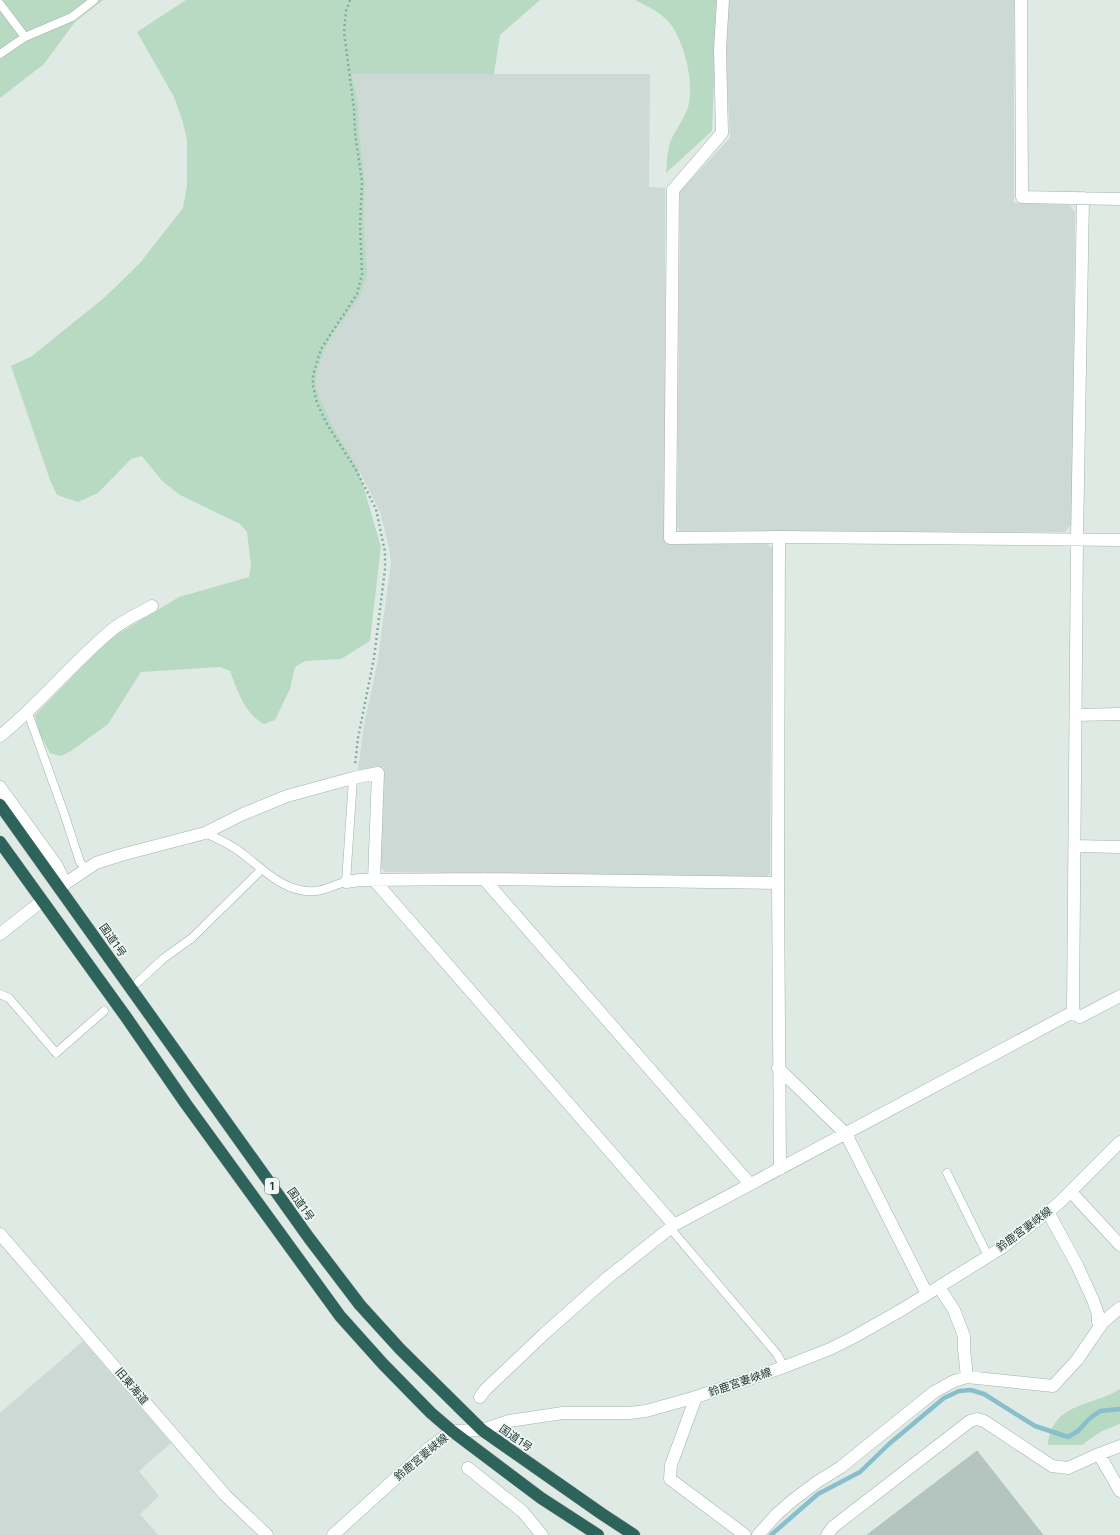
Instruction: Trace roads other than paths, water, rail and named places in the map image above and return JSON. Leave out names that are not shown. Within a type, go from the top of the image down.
[{"type":"highway","name":"国道1号","points":[[0,804],[63,886],[309,1238],[360,1305],[400,1349],[482,1430],[634,1535]]},
{"type":"highway","name":"1","points":[[0,842],[126,1017],[186,1104],[340,1316],[383,1364],[431,1413],[452,1431],[541,1498],[593,1532]]},
{"type":"street","points":[[722,0],[720,49],[722,133],[673,190],[670,538],[779,537],[1120,540]]},
{"type":"street","points":[[1021,0],[1022,197],[1120,199]]},
{"type":"street","points":[[1074,1012],[1077,539],[1083,198]]},
{"type":"street","points":[[779,537],[778,1068],[780,1169]]},
{"type":"street","points":[[0,736],[28,713],[66,673],[114,628],[152,606]]},
{"type":"street","points":[[1076,714],[1120,714]]},
{"type":"street","points":[[0,787],[57,866],[63,886],[96,863],[205,833],[243,814],[287,796],[353,778],[378,773],[374,880],[672,1227]]},
{"type":"street","points":[[1075,846],[1120,847]]},
{"type":"street","points":[[346,882],[360,880],[484,879],[778,883]]},
{"type":"street","points":[[484,879],[750,1184]]},
{"type":"street","points":[[0,934],[42,901]]},
{"type":"street","points":[[1074,1012],[1080,1017],[1120,996]]},
{"type":"street","points":[[480,1397],[485,1390],[550,1329],[606,1279],[672,1227],[1074,1012]]},
{"type":"street","points":[[778,1068],[846,1134],[928,1294]]},
{"type":"street","name":"鈴鹿宮妻峡線","points":[[333,1535],[429,1448],[452,1431],[482,1430],[509,1422],[563,1413],[630,1413],[646,1411],[696,1397],[784,1367],[830,1349],[928,1294],[1003,1247],[1071,1192],[1120,1142]]},
{"type":"street","points":[[1071,1192],[1120,1245]]},
{"type":"street","points":[[1048,1212],[1077,1265],[1093,1300],[1100,1326]]},
{"type":"street","name":"旧東海道","points":[[0,1234],[225,1495],[267,1535]]},
{"type":"street","points":[[939,1287],[954,1310],[964,1336],[967,1377]]},
{"type":"street","points":[[758,1535],[777,1514],[793,1500],[817,1482],[841,1468],[934,1392],[967,1377],[1053,1386],[1077,1360],[1103,1322],[1120,1308]]},
{"type":"street","points":[[696,1397],[671,1465],[670,1479],[745,1535]]},
{"type":"street","points":[[827,1535],[833,1526],[970,1421],[977,1419],[984,1421],[1052,1466],[1068,1468],[1120,1446]]},
{"type":"street","points":[[1099,1454],[1120,1491]]},
{"type":"street","points":[[468,1468],[523,1512],[539,1534]]},
{"type":"lane","points":[[0,54],[24,37],[72,17],[94,0]]},
{"type":"lane","points":[[0,4],[24,37]]},
{"type":"lane","points":[[28,713],[64,812],[80,862],[86,869]]},
{"type":"lane","points":[[205,833],[231,846],[278,882],[299,890],[317,891],[346,882],[353,778]]},
{"type":"lane","points":[[138,982],[164,958],[192,938],[261,870]]},
{"type":"lane","points":[[0,994],[9,998],[56,1053],[104,1011]]},
{"type":"lane","points":[[947,1173],[988,1256]]},
{"type":"lane","points":[[672,1227],[777,1354],[784,1367]]},
{"type":"waterway","points":[[771,1535],[818,1494],[860,1472],[889,1444],[944,1398],[959,1391],[971,1390],[984,1394],[1035,1426],[1068,1437],[1078,1431],[1089,1419],[1100,1411],[1120,1409]]}]
